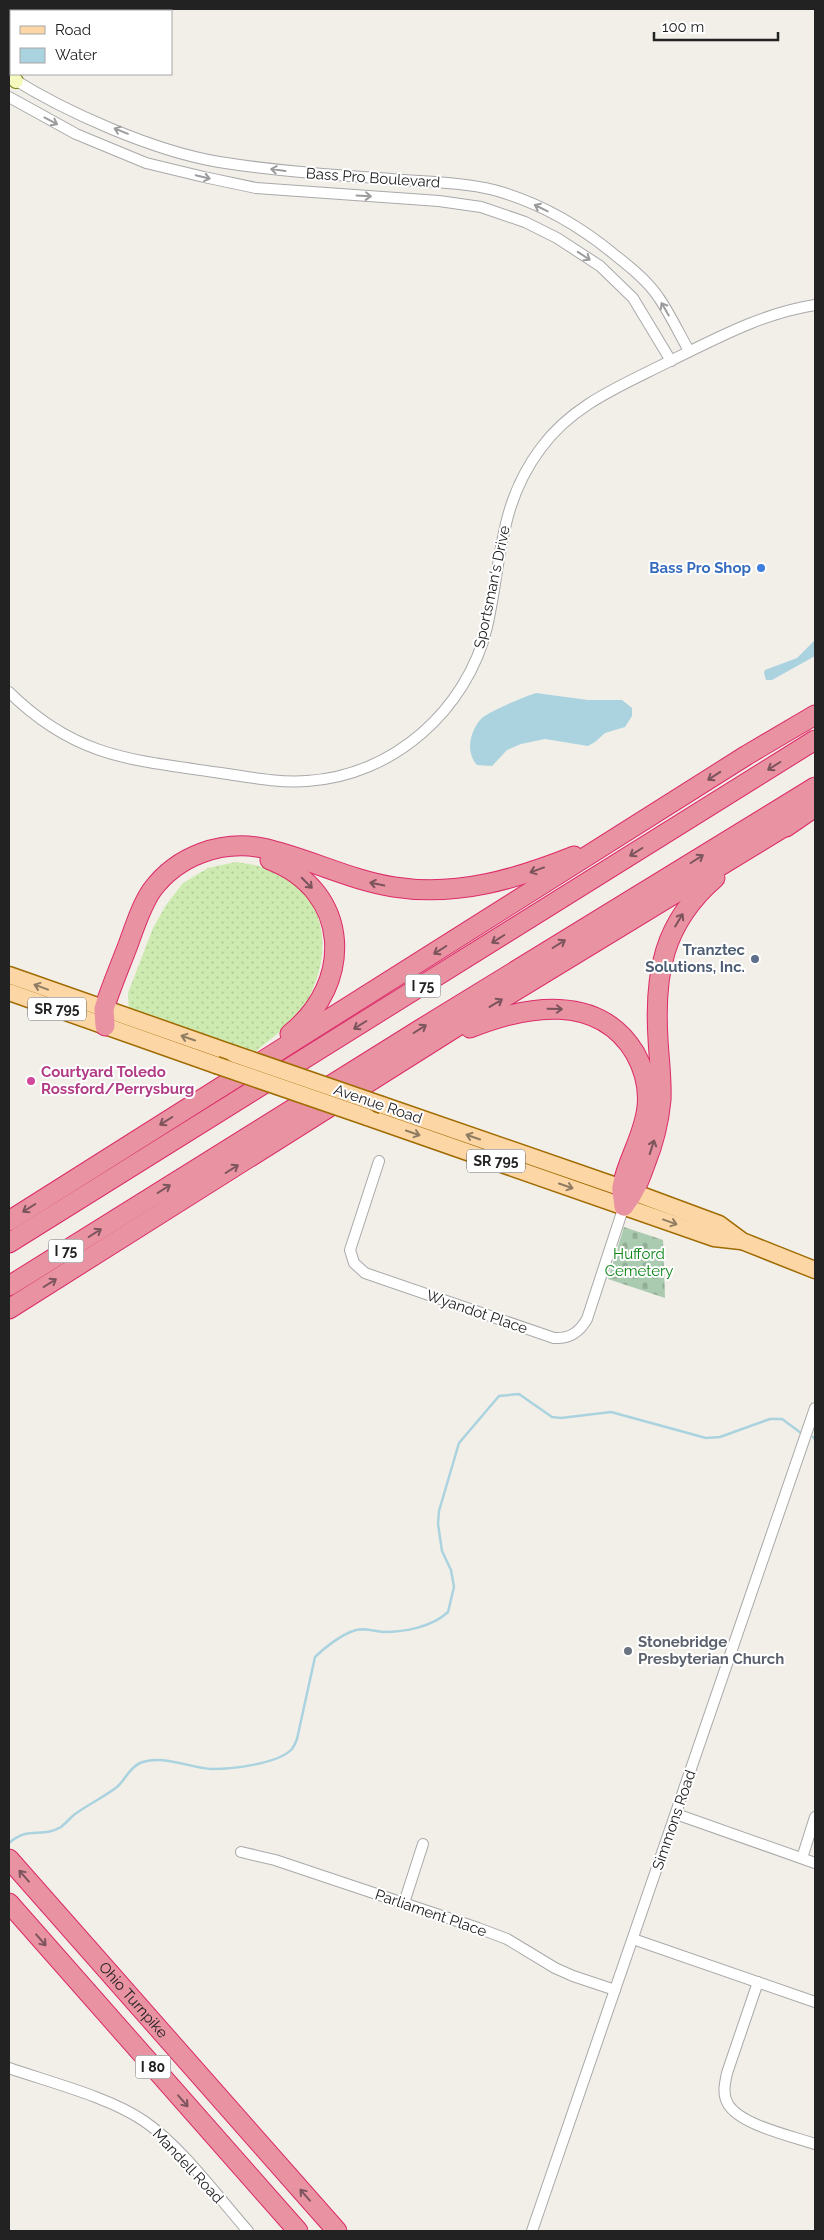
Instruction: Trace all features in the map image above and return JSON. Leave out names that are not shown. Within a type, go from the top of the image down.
[{"type":"highway","points":[[9,1221],[747,755],[815,715]]},
{"type":"highway","name":"I 75","points":[[9,1243],[815,740]]},
{"type":"highway","name":"I 75","points":[[9,1286],[424,1027],[815,787]]},
{"type":"highway","points":[[9,1309],[426,1048],[464,1022],[815,807]]},
{"type":"highway","points":[[627,1196],[656,1134],[660,1116],[661,1079],[657,992],[663,956],[670,938],[688,906],[714,879],[796,819]]},
{"type":"highway","points":[[108,1016],[145,901],[169,872],[201,853],[231,846],[262,848],[370,882],[403,888],[444,890],[469,888],[517,877],[575,855],[630,830]]},
{"type":"highway","points":[[108,1016],[150,915],[162,894],[184,872],[212,858],[236,854],[270,860],[288,868],[303,879],[322,903],[333,932],[335,957],[326,993],[299,1027],[208,1095]]},
{"type":"highway","points":[[426,1048],[486,1022],[510,1015],[546,1009],[583,1012],[615,1029],[632,1048],[638,1058],[648,1094],[644,1124],[627,1196]]},
{"type":"highway","name":"Ohio Turnpike","points":[[9,1859],[337,2231]]},
{"type":"highway","name":"Ohio Turnpike","points":[[9,1903],[298,2231]]},
{"type":"main road","name":"Avenue Road","points":[[9,975],[108,1016],[216,1065],[367,1117],[627,1196]]},
{"type":"main road","name":"Avenue Road","points":[[9,992],[108,1016],[234,1054],[382,1105],[627,1196],[714,1238],[742,1241],[815,1270]]},
{"type":"street","name":"Bass Pro Boulevard","points":[[11,77],[84,117],[160,147],[217,161],[296,172],[465,184],[529,202],[598,241],[633,270],[658,296],[689,351]]},
{"type":"street","name":"Bass Pro Boulevard","points":[[9,97],[76,134],[137,159],[204,178],[256,188],[448,202],[481,207],[525,222],[557,238],[600,266],[633,298],[671,361]]},
{"type":"street","name":"Sportsman's Drive","points":[[9,692],[47,725],[71,739],[100,752],[138,761],[277,781],[309,781],[328,778],[371,766],[416,739],[451,704],[464,685],[484,638],[503,528],[511,504],[530,464],[542,446],[560,426],[584,405],[689,351],[760,318],[815,306]]},
{"type":"street","name":"Wyandot Place","points":[[379,1161],[350,1250],[358,1268],[364,1272],[554,1338],[567,1338],[582,1327],[587,1319],[627,1196]]},
{"type":"street","name":"Simmons Road","points":[[532,2231],[815,1408]]},
{"type":"street","points":[[676,1814],[815,1862]]},
{"type":"street","points":[[802,1858],[815,1817]]},
{"type":"street","points":[[404,1903],[423,1844]]},
{"type":"street","name":"Parliament Place","points":[[241,1852],[275,1860],[508,1939],[555,1968],[615,1990]]},
{"type":"street","points":[[633,1938],[815,2002]]},
{"type":"street","points":[[758,1982],[727,2073],[724,2086],[728,2105],[744,2118],[815,2144]]},
{"type":"street","name":"Mandell Road","points":[[9,2068],[104,2101],[143,2120],[173,2146],[248,2231]]},
{"type":"green space","points":[[236,862],[271,869],[290,879],[312,903],[322,931],[321,962],[317,978],[303,1010],[254,1053],[129,1013],[128,993],[153,928],[166,905],[183,883],[208,868]]},
{"type":"green space","name":"Hufford Cemetery","points":[[624,1227],[663,1240],[665,1298],[608,1279]]},
{"type":"water","points":[[815,640],[815,656],[772,680],[766,680],[765,670],[797,658]]},
{"type":"water","points":[[536,693],[588,700],[622,700],[632,708],[632,716],[625,727],[605,733],[588,746],[545,739],[521,744],[507,750],[492,766],[477,765],[471,754],[470,741],[474,729],[482,718],[517,700]]},
{"type":"waterway","points":[[9,1843],[29,1833],[47,1832],[61,1827],[75,1814],[117,1787],[133,1768],[140,1763],[158,1760],[203,1768],[221,1769],[254,1765],[285,1754],[292,1749],[297,1739],[315,1657],[319,1653],[353,1631],[364,1629],[383,1632],[409,1630],[426,1625],[448,1612],[454,1587],[451,1570],[442,1551],[438,1524],[439,1511],[459,1443],[499,1396],[519,1394],[552,1417],[561,1418],[611,1412],[706,1438],[720,1437],[770,1419],[782,1419],[801,1433]]},
{"type":"place","name":"Bass Pro Shop","points":[[761,568]]},
{"type":"place","name":"Tranztec Solutions, Inc.","points":[[755,959]]},
{"type":"place","name":"Courtyard Toledo Rossford/Perrysburg","points":[[31,1081]]},
{"type":"place","name":"Stonebridge Presbyterian Church","points":[[628,1651]]}]
